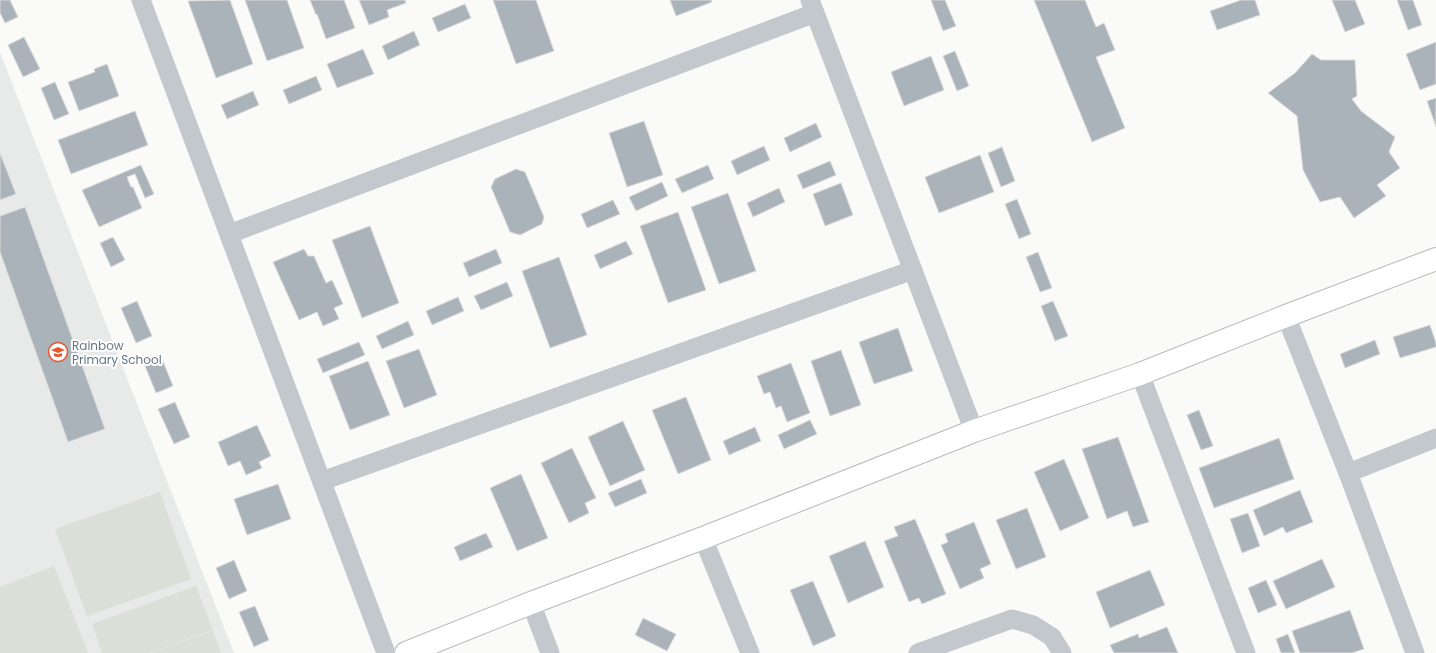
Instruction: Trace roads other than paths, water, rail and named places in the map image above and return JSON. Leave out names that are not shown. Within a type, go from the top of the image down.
[{"type":"street","points":[[141,0],[386,653]]},
{"type":"street","points":[[229,234],[812,7],[974,431]]},
{"type":"street","points":[[406,653],[531,603],[704,538],[974,431],[1140,374],[1286,316],[1436,260]]},
{"type":"street","points":[[322,481],[913,270]]},
{"type":"street","points":[[1286,316],[1348,473],[1415,653]]},
{"type":"street","points":[[1140,374],[1246,653]]},
{"type":"street","points":[[1348,473],[1436,438]]},
{"type":"street","points":[[704,538],[750,653]]},
{"type":"street","points":[[531,603],[550,653]]},
{"type":"street","points":[[918,653],[1012,619],[1033,625],[1052,637],[1062,653]]},
{"type":"place","name":"Rainbow Primary School","points":[[58,352]]}]
